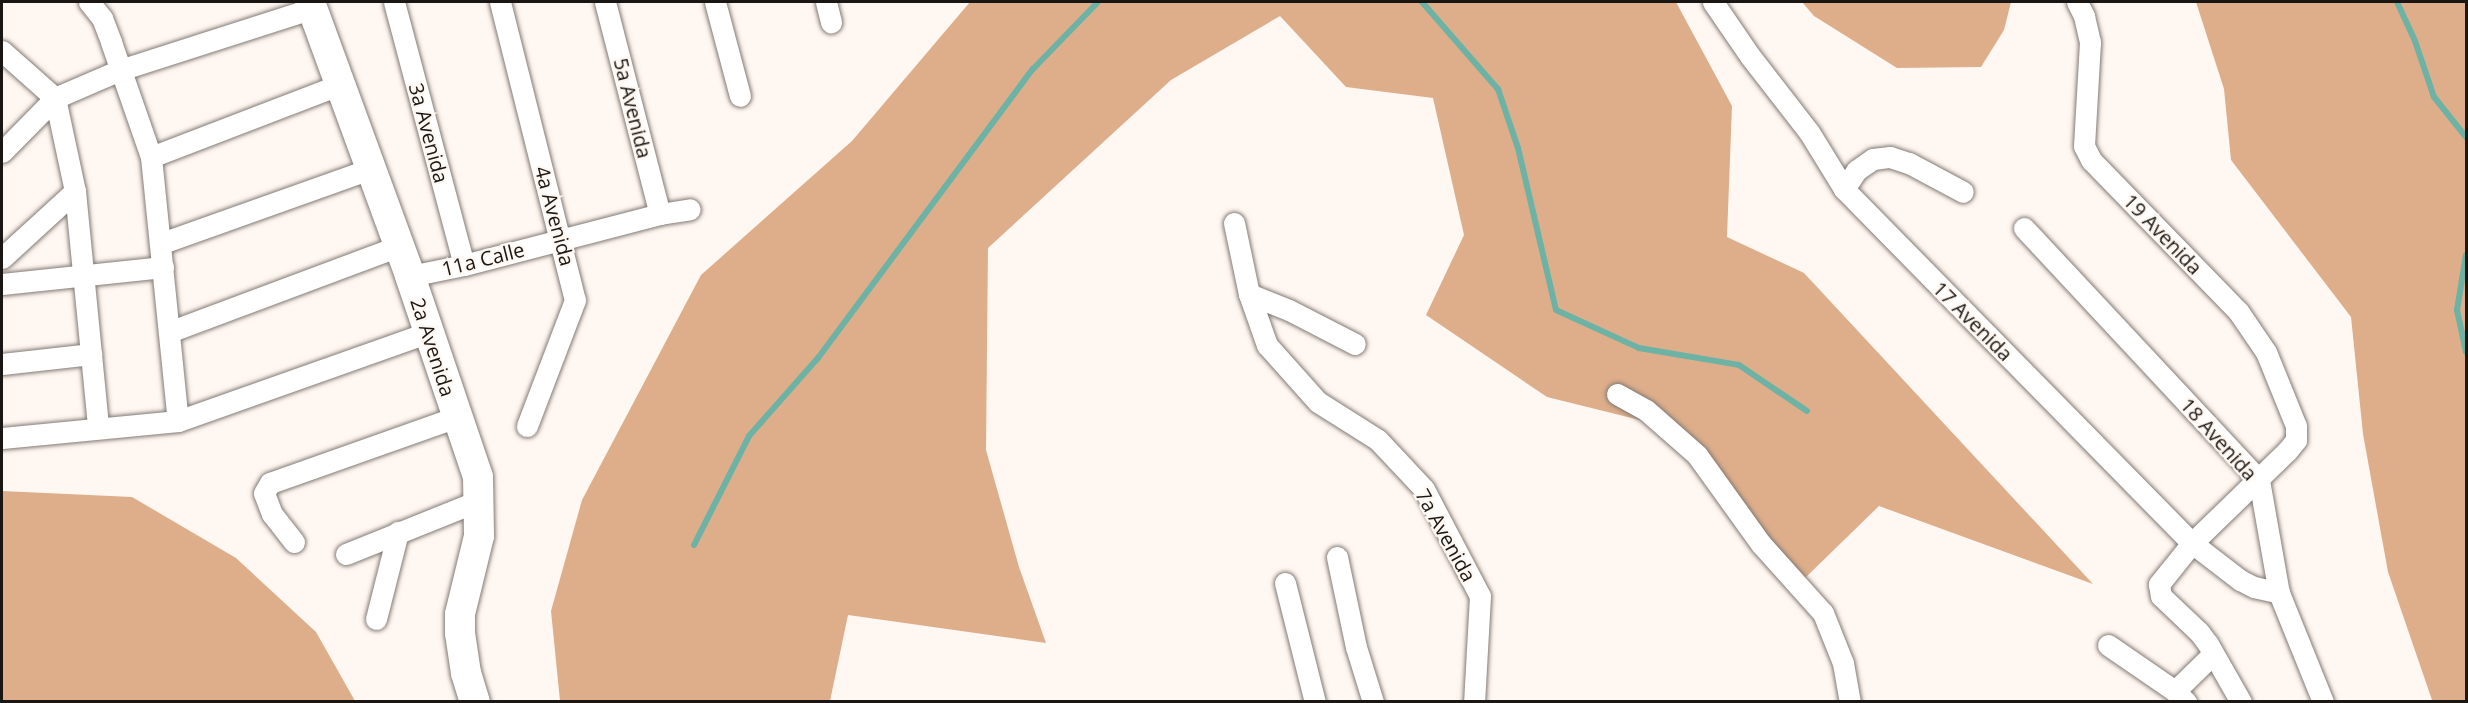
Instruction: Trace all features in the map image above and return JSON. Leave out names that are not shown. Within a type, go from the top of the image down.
[{"type":"main road","name":"2a Avenida","points":[[312,5],[339,85],[410,276],[456,417],[474,461],[480,501],[479,536],[460,614],[462,651],[475,702]]},
{"type":"street","points":[[89,2],[102,18],[151,157],[162,243],[178,421]]},
{"type":"street","name":"3a Avenida","points":[[394,2],[464,265]]},
{"type":"street","name":"4a Avenida","points":[[500,2],[575,300],[527,426]]},
{"type":"street","name":"5a Avenida","points":[[605,2],[660,214]]},
{"type":"street","points":[[715,2],[740,96]]},
{"type":"street","points":[[826,2],[831,22]]},
{"type":"street","name":"17 Avenida","points":[[1713,2],[1750,56],[1809,132],[1844,189],[2192,543],[2240,580],[2254,587],[2279,593]]},
{"type":"street","name":"19 Avenida","points":[[2078,2],[2090,42],[2084,146],[2091,160],[2238,310],[2260,344],[2296,426],[2296,440],[2259,480]]},
{"type":"street","points":[[2,152],[55,98],[120,70],[312,5]]},
{"type":"street","points":[[2,52],[55,98],[75,191],[98,427]]},
{"type":"street","points":[[151,157],[339,85]]},
{"type":"street","points":[[1844,189],[1857,170],[1874,159],[1890,158],[1909,163],[1964,192]]},
{"type":"street","points":[[162,243],[370,169]]},
{"type":"street","points":[[2,258],[75,191]]},
{"type":"street","name":"11a Calle","points":[[410,276],[464,265],[660,214],[690,210]]},
{"type":"street","name":"7a Avenida","points":[[1233,223],[1250,294],[1267,345],[1318,402],[1378,440],[1424,489],[1480,596],[1474,702]]},
{"type":"street","name":"18 Avenida","points":[[2024,228],[2259,480],[2279,593],[2323,702]]},
{"type":"street","points":[[169,332],[399,246]]},
{"type":"street","points":[[2,284],[163,267]]},
{"type":"street","points":[[1250,294],[1289,309],[1355,344]]},
{"type":"street","points":[[2,438],[178,421],[427,333]]},
{"type":"street","points":[[2,364],[91,354]]},
{"type":"street","points":[[1617,394],[1646,410],[1697,455],[1761,544],[1823,613],[1843,663],[1850,702]]},
{"type":"street","points":[[294,542],[272,514],[264,493],[270,483],[456,417]]},
{"type":"street","points":[[2241,702],[2199,632],[2161,596],[2159,584],[2192,543],[2259,480]]},
{"type":"street","points":[[346,554],[480,501]]},
{"type":"street","points":[[376,619],[398,532]]},
{"type":"street","points":[[1337,557],[1356,647],[1373,702]]},
{"type":"street","points":[[1286,583],[1315,702]]},
{"type":"street","points":[[2108,645],[2180,696],[2213,654]]},
{"type":"shaded area","points":[[970,2],[1676,2],[1732,106],[1727,237],[1804,273],[2093,584],[1879,506],[1805,578],[1668,427],[1547,397],[1426,315],[1464,235],[1433,98],[1346,87],[1280,16],[1171,80],[988,248],[986,450],[1019,567],[1046,643],[848,615],[830,701],[560,701],[551,611],[582,500],[701,275],[852,141]]},
{"type":"shaded area","points":[[1802,2],[2011,2],[2004,30],[1981,67],[1897,68],[1814,16]]},
{"type":"shaded area","points":[[2196,2],[2466,2],[2466,701],[2432,700],[2388,572],[2363,434],[2351,317],[2231,160],[2224,89]]},
{"type":"shaded area","points":[[2,491],[132,497],[236,558],[316,632],[355,701],[2,701]]},
{"type":"waterway","points":[[694,545],[749,436],[818,358],[1033,69],[1098,2]]},
{"type":"waterway","points":[[1422,2],[1498,89],[1518,148],[1556,310],[1639,348],[1739,365],[1807,411]]},
{"type":"waterway","points":[[2397,2],[2415,41],[2434,97],[2466,137]]},
{"type":"waterway","points":[[2466,255],[2457,310],[2466,352]]}]
